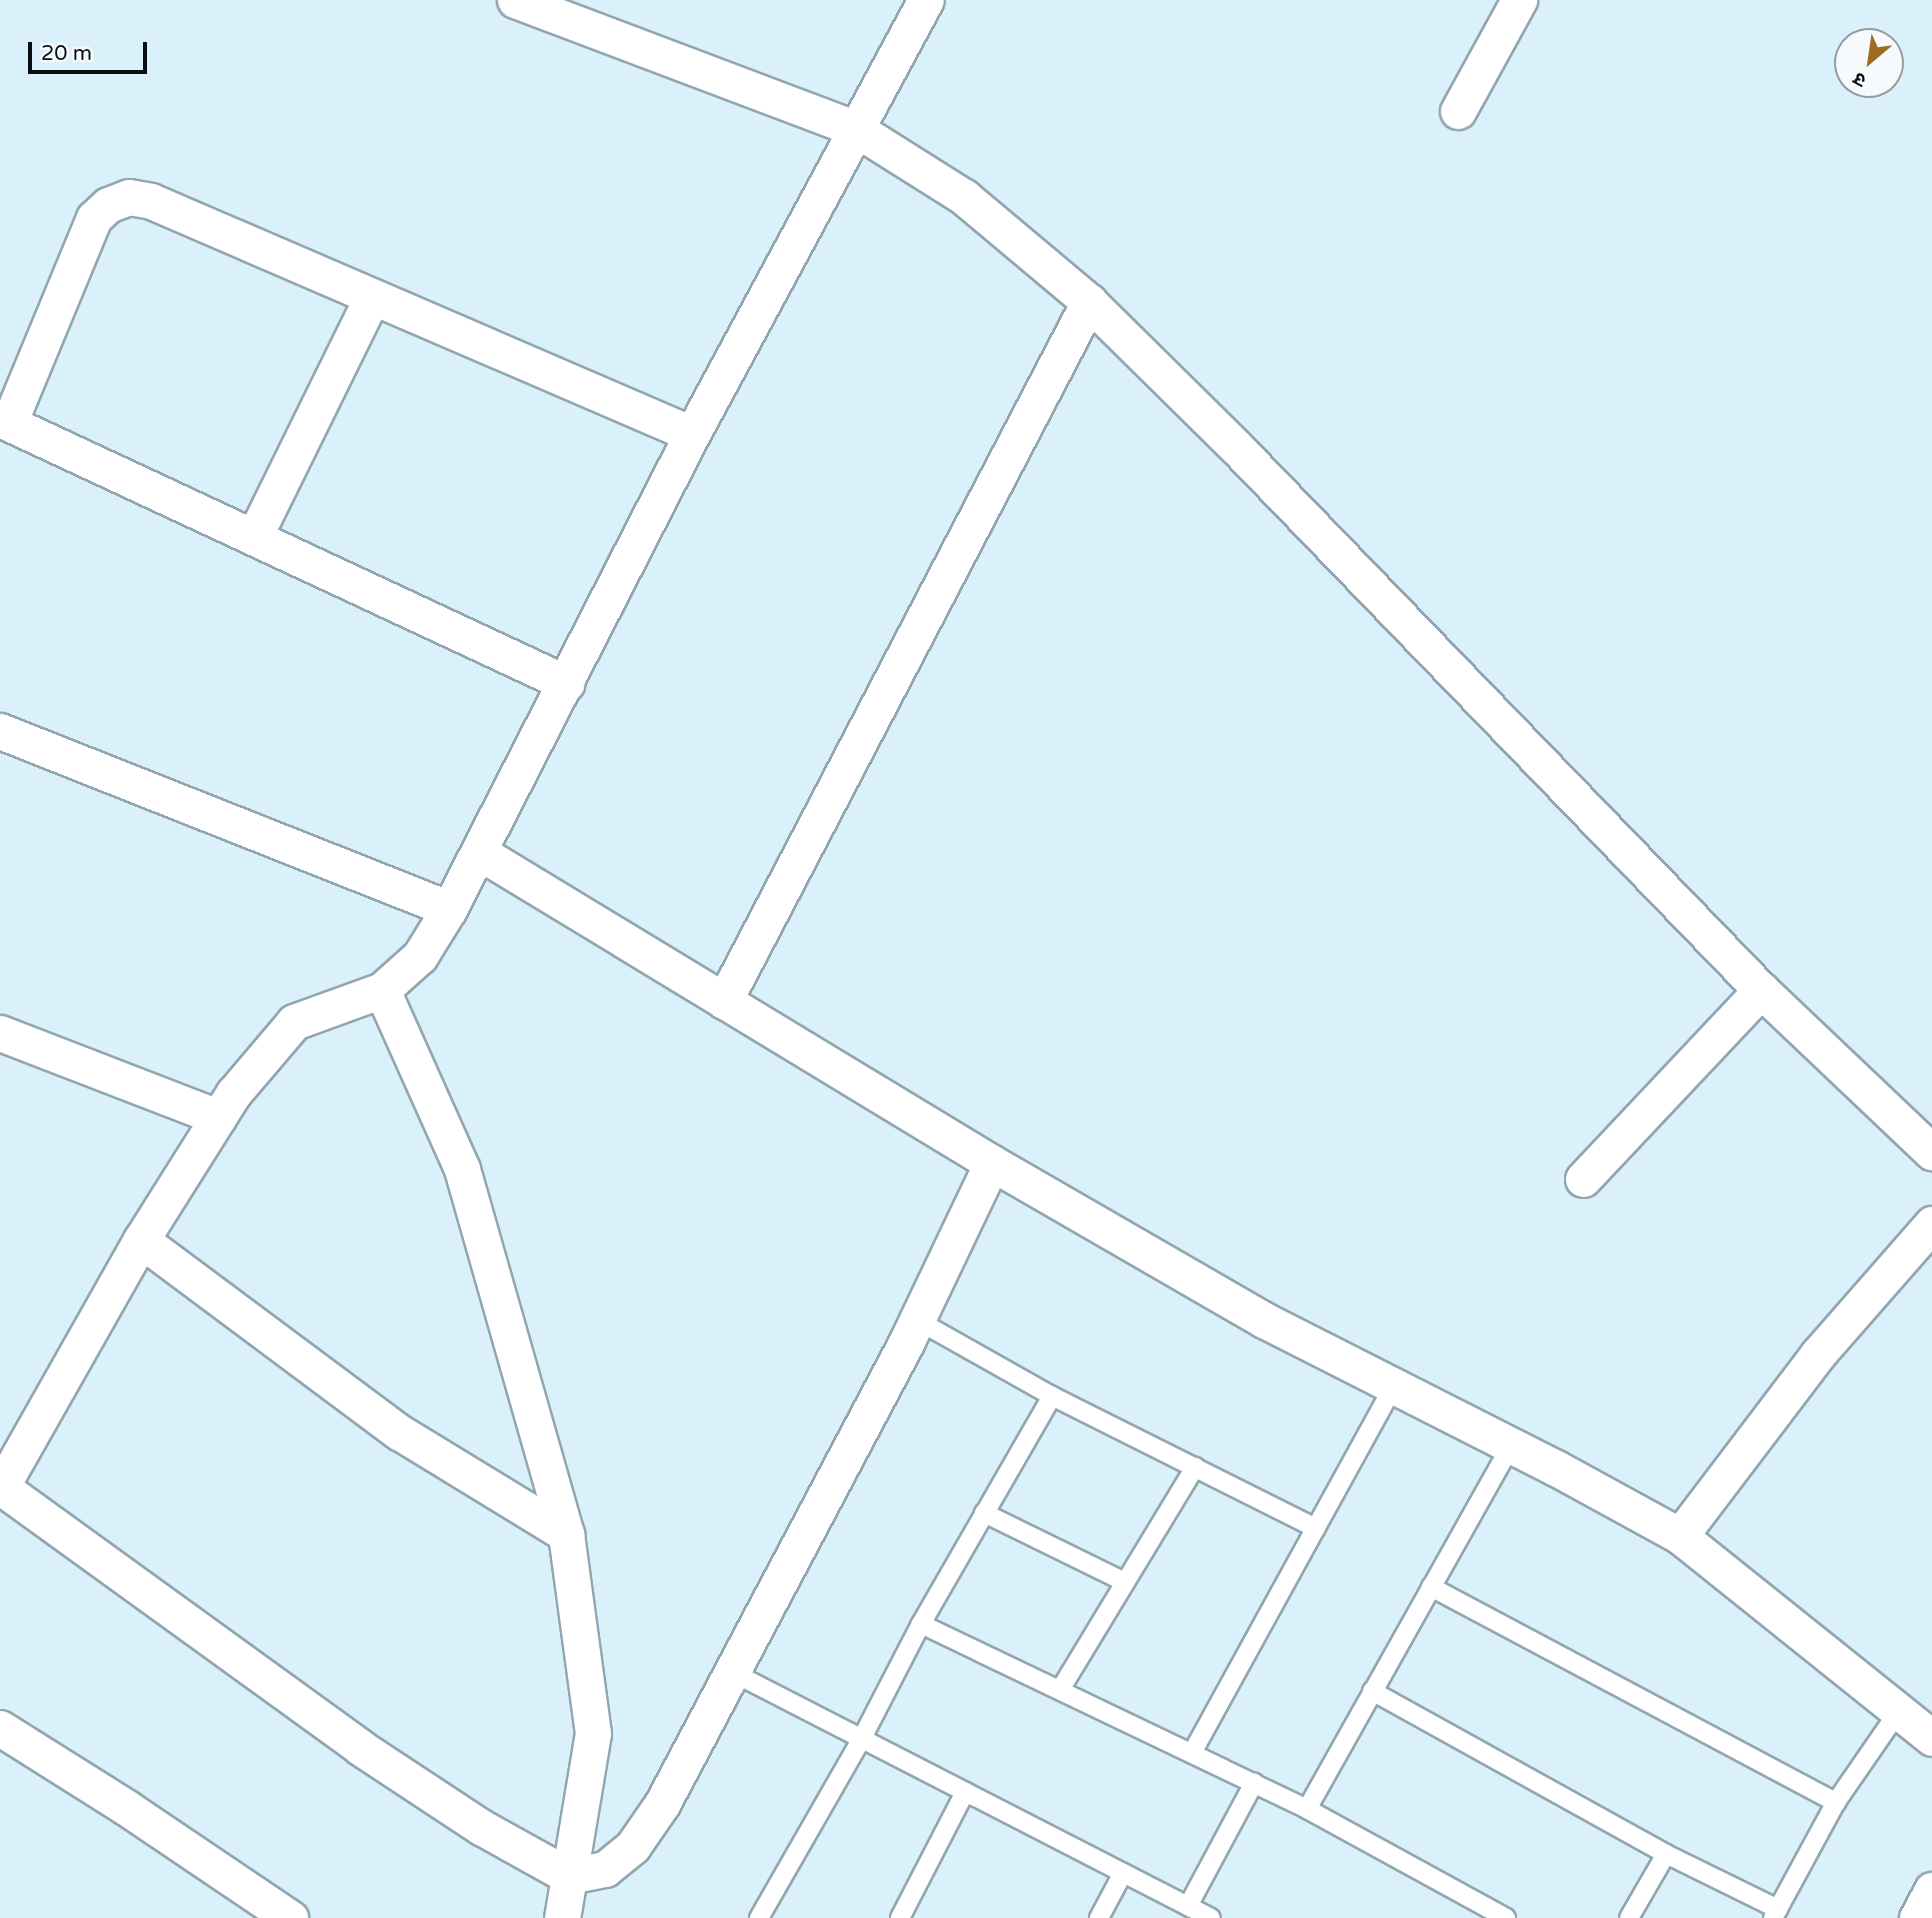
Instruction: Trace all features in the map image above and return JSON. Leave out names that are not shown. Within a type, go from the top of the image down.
[{"type":"street","points":[[515,0],[856,129],[964,197],[1089,302],[1255,467],[1761,990],[1932,1152]]},
{"type":"street","points":[[926,0],[692,434],[479,852],[420,956],[382,990],[294,1022],[233,1094],[141,1240],[0,1488],[361,1748],[481,1827],[569,1876],[605,1869],[633,1846],[663,1804],[917,1320],[992,1163]]},
{"type":"street","points":[[1458,111],[1519,0]]},
{"type":"street","points":[[566,683],[5,421],[94,218],[108,205],[129,197],[151,201],[692,434]]},
{"type":"street","points":[[254,537],[372,297]]},
{"type":"street","points":[[724,1001],[1089,302]]},
{"type":"street","points":[[0,731],[449,909]]},
{"type":"street","points":[[479,852],[992,1163],[1264,1320],[1511,1445],[1680,1536],[1932,1738]]},
{"type":"street","points":[[382,990],[462,1169],[566,1534],[593,1733],[562,1918]]},
{"type":"street","points":[[1583,1179],[1761,990]]},
{"type":"street","points":[[0,1033],[218,1117]]},
{"type":"street","points":[[1680,1536],[1818,1354],[1932,1224]]},
{"type":"street","points":[[141,1240],[399,1432],[566,1534]]},
{"type":"street","points":[[0,1728],[127,1808],[290,1918]]},
{"type":"street","points":[[1917,1918],[1932,1890]]},
{"type":"lane","points":[[917,1320],[1052,1396],[1316,1528]]},
{"type":"lane","points":[[1192,1754],[1394,1385]]},
{"type":"lane","points":[[759,1918],[861,1740],[920,1624],[1052,1396]]},
{"type":"lane","points":[[1307,1809],[1511,1445]]},
{"type":"lane","points":[[1060,1690],[1195,1467]]},
{"type":"lane","points":[[984,1513],[1125,1582]]},
{"type":"lane","points":[[1431,1587],[1836,1802]]},
{"type":"lane","points":[[920,1624],[1307,1809],[1506,1918]]},
{"type":"lane","points":[[732,1672],[1211,1918]]},
{"type":"lane","points":[[1372,1691],[1776,1913],[1836,1802],[1898,1712]]},
{"type":"lane","points":[[1188,1906],[1254,1783]]},
{"type":"lane","points":[[900,1918],[965,1792]]},
{"type":"lane","points":[[1629,1918],[1666,1854]]},
{"type":"lane","points":[[1099,1918],[1123,1873]]}]
